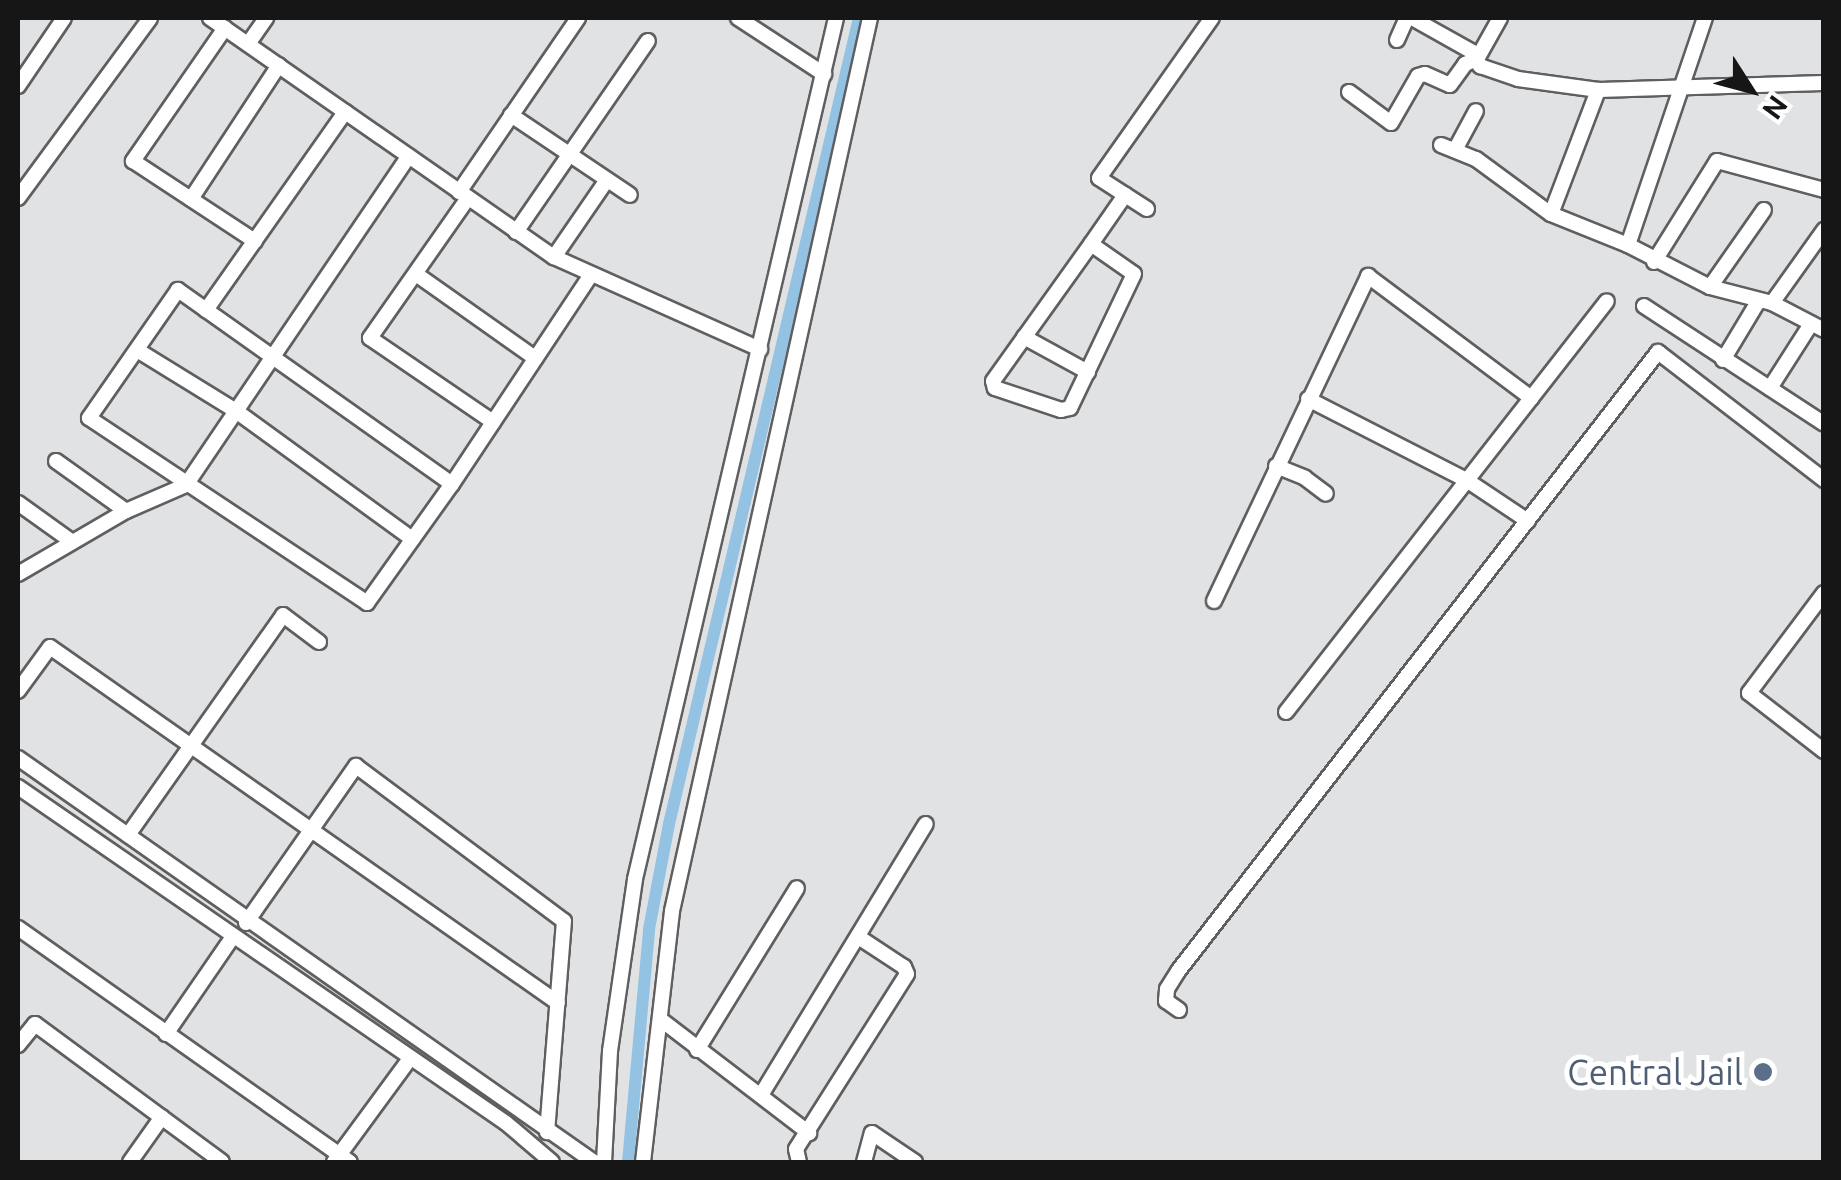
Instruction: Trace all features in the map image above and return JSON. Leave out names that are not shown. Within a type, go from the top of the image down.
[{"type":"street","points":[[18,86],[64,18]]},
{"type":"street","points":[[18,198],[150,18]]},
{"type":"street","points":[[210,18],[554,257],[760,348]]},
{"type":"street","points":[[248,44],[266,18]]},
{"type":"street","points":[[494,422],[370,338],[416,274],[512,116],[578,18]]},
{"type":"street","points":[[738,18],[824,74]]},
{"type":"street","points":[[604,1162],[610,1051],[636,879],[836,18]]},
{"type":"street","points":[[643,1162],[672,911],[870,18]]},
{"type":"street","points":[[1147,209],[1099,178],[1212,18]]},
{"type":"street","points":[[1398,40],[1409,18],[1477,57],[1480,66],[1518,79],[1598,90],[1824,84]]},
{"type":"street","points":[[1349,92],[1390,123],[1418,76],[1425,74],[1450,85],[1465,64],[1477,57],[1500,18]]},
{"type":"street","points":[[1628,245],[1705,18]]},
{"type":"street","points":[[225,28],[133,161],[255,240]]},
{"type":"street","points":[[516,232],[648,41]]},
{"type":"street","points":[[191,199],[279,66]]},
{"type":"street","points":[[1552,214],[1598,90]]},
{"type":"street","points":[[1476,111],[1448,148],[1476,160],[1552,214],[1628,245],[1654,262],[1710,287],[1766,302],[1818,327],[1770,388]]},
{"type":"street","points":[[206,310],[345,112]]},
{"type":"street","points":[[512,116],[630,196]]},
{"type":"street","points":[[18,574],[126,511],[186,485],[409,156]]},
{"type":"street","points":[[1654,262],[1717,160],[1824,190]]},
{"type":"street","points":[[554,257],[607,180]]},
{"type":"street","points":[[1091,244],[1134,274],[1066,410],[994,388],[993,381],[1126,195]]},
{"type":"street","points":[[1710,287],[1764,210]]},
{"type":"street","points":[[1723,360],[1824,230]]},
{"type":"street","points":[[416,274],[535,358]]},
{"type":"street","points":[[452,484],[178,290],[89,418],[367,603],[452,484],[590,276]]},
{"type":"street","points":[[1214,600],[1368,276],[1531,398]]},
{"type":"street","points":[[1286,712],[1607,300]]},
{"type":"street","points":[[1644,306],[1723,360],[1821,418]]},
{"type":"street","points":[[1024,337],[1088,372]]},
{"type":"street","points":[[136,350],[236,411],[412,539]]},
{"type":"street","points":[[1179,1010],[1166,1001],[1166,989],[1179,970],[1658,352],[1824,480]]},
{"type":"street","points":[[1308,399],[1468,481],[1528,521]]},
{"type":"street","points":[[56,460],[126,511]]},
{"type":"street","points":[[1276,466],[1305,478],[1326,494]]},
{"type":"street","points":[[18,504],[71,541]]},
{"type":"street","points":[[1824,593],[1750,693],[1824,750]]},
{"type":"street","points":[[128,835],[283,615],[319,642]]},
{"type":"street","points":[[18,692],[50,648],[558,1003]]},
{"type":"street","points":[[18,758],[246,922],[594,1162]]},
{"type":"street","points":[[246,922],[356,766],[564,920],[547,1132]]},
{"type":"street","points":[[18,787],[408,1060],[506,1123],[544,1160]]},
{"type":"street","points":[[760,1095],[860,938],[926,824]]},
{"type":"street","points":[[697,1050],[797,888]]},
{"type":"street","points":[[18,928],[341,1160],[408,1060]]},
{"type":"street","points":[[166,1034],[232,938]]},
{"type":"street","points":[[799,1162],[796,1149],[907,974],[904,967],[860,938]]},
{"type":"street","points":[[660,1020],[808,1133]]},
{"type":"street","points":[[18,1045],[35,1024],[222,1162]]},
{"type":"street","points":[[130,1162],[162,1116]]},
{"type":"street","points":[[864,1162],[872,1133],[915,1162]]},
{"type":"waterway","points":[[628,1162],[649,929],[669,824],[859,18]]},
{"type":"place","name":"Central Jail","points":[[1763,1072]]}]
